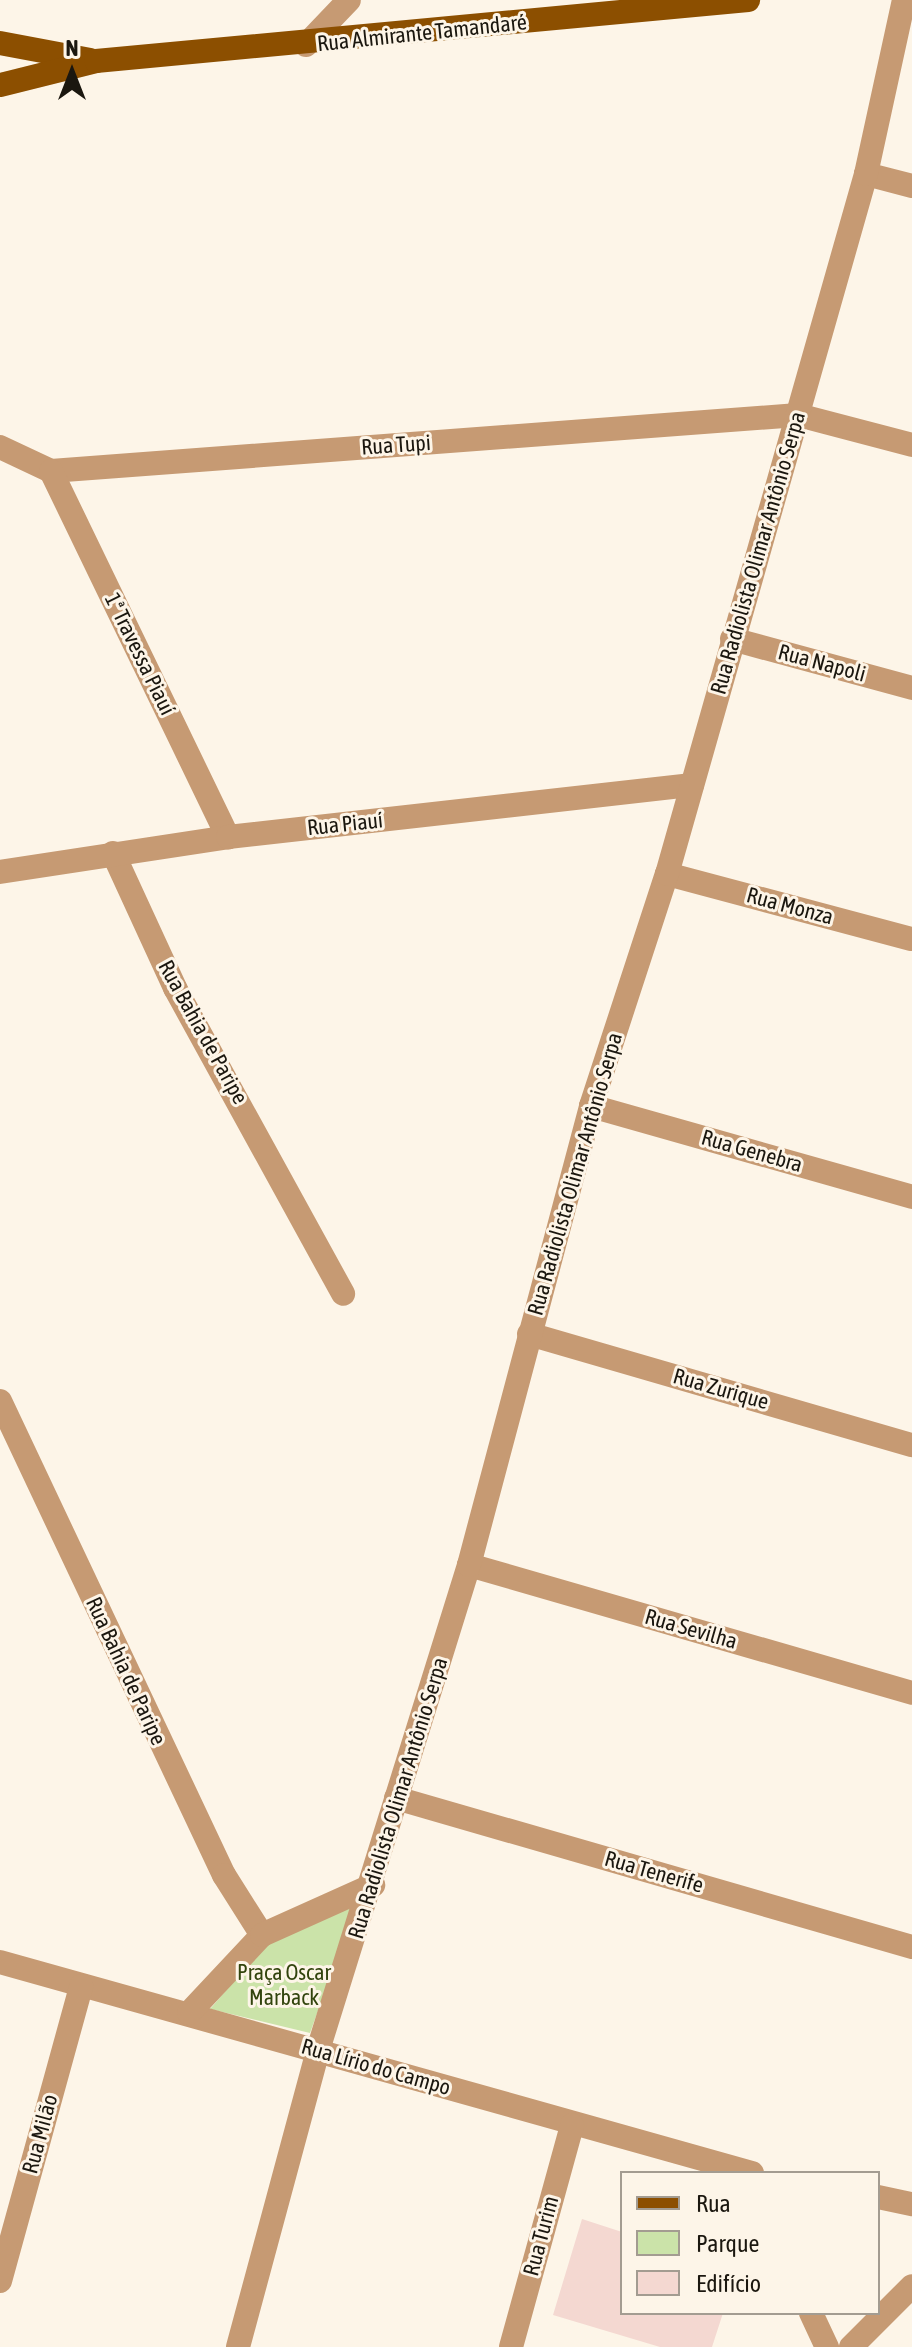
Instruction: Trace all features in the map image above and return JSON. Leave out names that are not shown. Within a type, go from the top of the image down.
[{"type":"main road","name":"Rua Almirante Tamandaré","points":[[0,85],[96,61],[306,45],[748,0]]},
{"type":"main road","name":"Rua Almirante Tamandaré","points":[[0,43],[96,61]]},
{"type":"street","points":[[306,45],[349,0]]},
{"type":"street","name":"Rua Radiolista Olimar Antônio Serpa","points":[[238,2347],[318,2050],[373,1885],[396,1798],[469,1565],[591,1106],[667,874],[798,415],[866,174],[904,0]]},
{"type":"street","points":[[866,174],[912,186]]},
{"type":"street","name":"Rua Tupi","points":[[0,447],[51,471],[798,415],[912,445]]},
{"type":"street","name":"1ª Travessa Piauí","points":[[51,471],[228,837]]},
{"type":"street","name":"Rua Napoli","points":[[732,639],[912,688]]},
{"type":"street","name":"Rua Piauí","points":[[0,872],[228,837],[692,785]]},
{"type":"street","name":"Rua Bahia de Paripe","points":[[113,853],[175,988],[343,1294]]},
{"type":"street","name":"Rua Monza","points":[[667,874],[912,939]]},
{"type":"street","name":"Rua Genebra","points":[[591,1106],[912,1197]]},
{"type":"street","name":"Rua Zurique","points":[[529,1334],[912,1445]]},
{"type":"street","name":"Rua Bahia de Paripe","points":[[0,1401],[224,1875],[262,1935]]},
{"type":"street","name":"Rua Sevilha","points":[[469,1565],[912,1693]]},
{"type":"street","name":"Rua Tenerife","points":[[396,1798],[912,1947]]},
{"type":"street","points":[[189,2013],[262,1935],[373,1885]]},
{"type":"street","name":"Rua Lírio do Campo","points":[[0,1962],[742,2171]]},
{"type":"street","name":"Rua Milão","points":[[0,2281],[81,1986]]},
{"type":"street","name":"Rua Turim","points":[[520,2345],[572,2125]]},
{"type":"street","points":[[880,2197],[912,2204]]},
{"type":"street","points":[[851,2347],[912,2286]]},
{"type":"street","points":[[812,2315],[827,2347]]},
{"type":"green space","name":"Praça Oscar Marback","points":[[357,1901],[310,2033],[210,2009],[270,1940]]},
{"type":"building","points":[[582,2219],[620,2231],[620,2315],[722,2315],[712,2347],[660,2347],[553,2315]]}]
